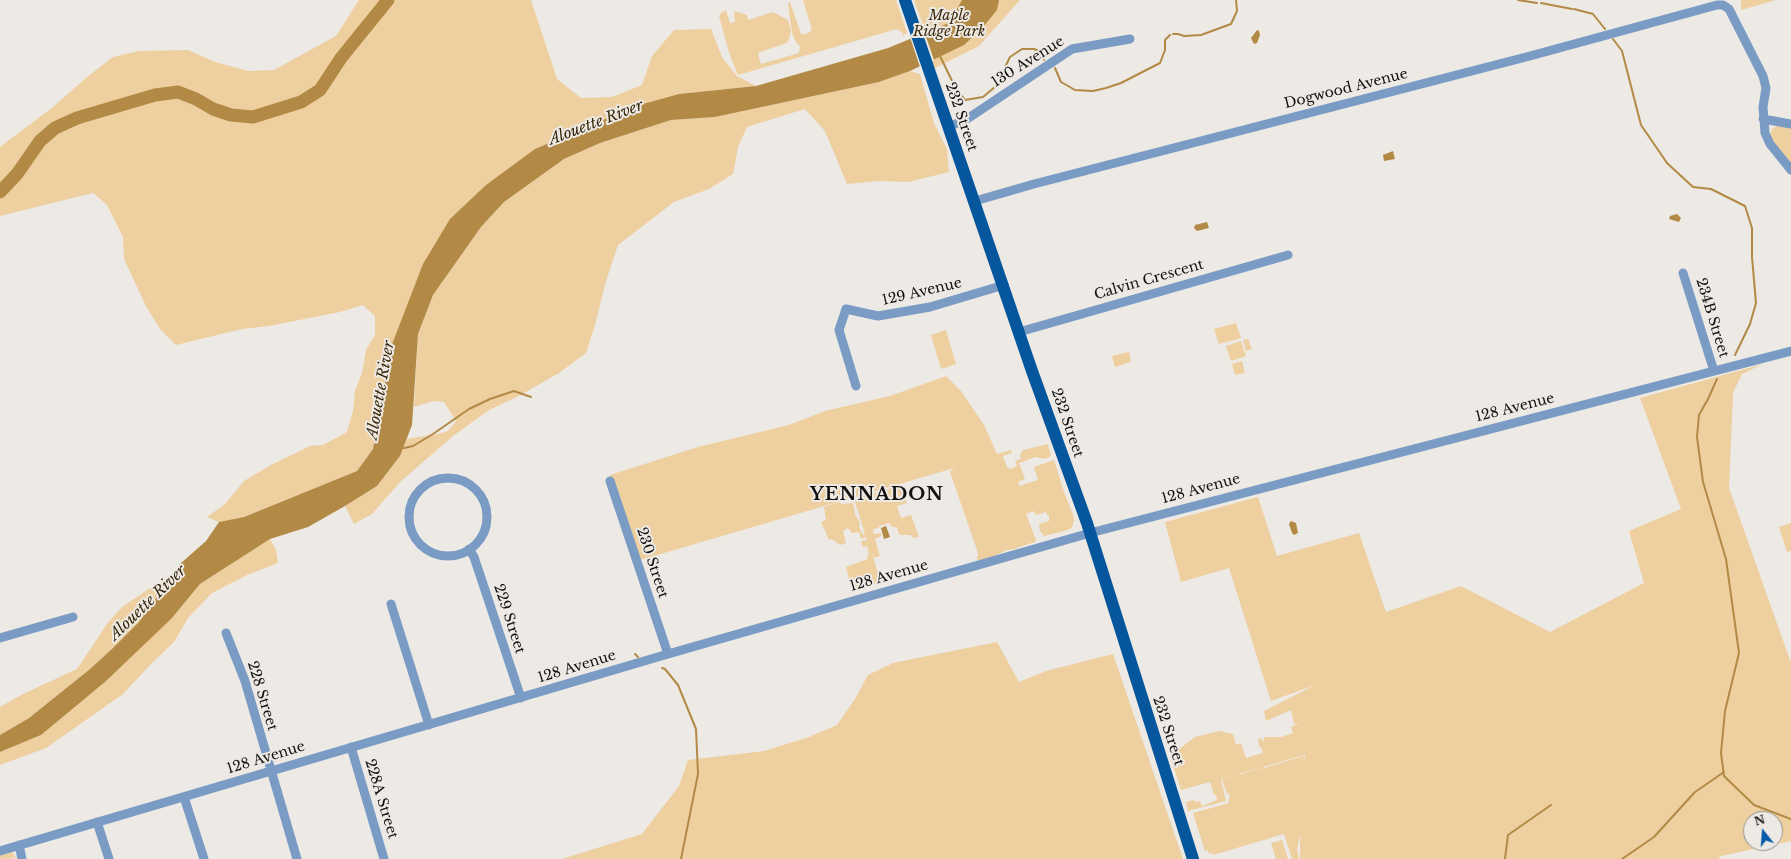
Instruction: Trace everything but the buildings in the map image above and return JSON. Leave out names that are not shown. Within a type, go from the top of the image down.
[{"type":"main road","name":"232 Street","points":[[905,0],[1090,533],[1193,859]]},
{"type":"street","name":"Dogwood Avenue","points":[[975,201],[1034,184],[1530,56],[1710,6],[1724,6],[1729,9],[1763,76],[1766,88],[1763,119]]},
{"type":"street","name":"130 Avenue","points":[[949,126],[964,121],[1072,49],[1130,39]]},
{"type":"street","points":[[1791,124],[1763,119],[1766,138],[1791,170]]},
{"type":"street","name":"Calvin Crescent","points":[[1019,332],[1288,255]]},
{"type":"street","name":"234B Street","points":[[1683,273],[1714,371]]},
{"type":"street","name":"129 Avenue","points":[[856,386],[839,330],[846,309],[878,316],[930,307],[1004,285]]},
{"type":"street","name":"128 Avenue","points":[[0,851],[668,654],[1090,533],[1791,351]]},
{"type":"street","points":[[451,478],[464,481],[479,493],[486,510],[486,523],[479,540],[469,549],[458,554],[445,555],[432,552],[417,541],[411,529],[410,510],[414,498],[427,484],[438,479],[451,478]]},
{"type":"street","name":"230 Street","points":[[610,481],[668,654]]},
{"type":"street","name":"229 Street","points":[[469,549],[474,557],[521,698]]},
{"type":"street","points":[[391,604],[428,725]]},
{"type":"street","points":[[0,638],[73,617]]},
{"type":"street","name":"228 Street","points":[[226,633],[244,682],[297,859]]},
{"type":"street","name":"228A Street","points":[[351,748],[384,859]]},
{"type":"street","points":[[184,796],[204,859]]},
{"type":"street","points":[[97,822],[108,859]]},
{"type":"street","points":[[18,845],[22,859]]},
{"type":"green space","points":[[359,0],[531,0],[557,79],[581,98],[612,97],[642,85],[652,56],[674,30],[711,29],[722,57],[737,76],[756,86],[679,94],[535,149],[391,347],[373,449],[357,471],[244,517],[219,522],[207,517],[225,504],[244,481],[271,465],[310,446],[323,445],[347,432],[353,411],[355,391],[362,373],[366,350],[375,335],[375,316],[363,305],[340,312],[269,326],[242,329],[176,345],[160,329],[146,306],[124,259],[123,237],[107,205],[93,193],[0,216],[0,147],[53,107],[87,77],[113,57],[139,51],[188,50],[215,62],[249,71],[274,70],[336,36]]},
{"type":"green space","points":[[803,0],[896,0],[907,33],[902,36],[903,33],[897,29],[738,75],[730,56],[719,16],[721,13],[726,10],[730,23],[735,22],[734,11],[747,15],[748,20],[773,12],[788,20],[791,31],[787,43],[760,52],[758,54],[761,64],[799,53],[800,46],[797,44],[792,33],[788,3],[790,2],[801,34],[807,34],[812,30]]},
{"type":"green space","name":"Maple Ridge Park","points":[[914,0],[1020,0],[979,46],[931,70],[927,61],[935,58]]},
{"type":"green space","points":[[1741,0],[1776,0],[1741,10]]},
{"type":"green space","points":[[910,71],[920,74],[934,123],[947,149],[949,172],[908,182],[879,181],[847,184],[825,131],[805,109],[747,127],[738,147],[733,174],[709,189],[674,202],[618,245],[606,281],[586,353],[559,373],[517,397],[489,410],[453,436],[400,482],[372,514],[354,524],[345,506],[377,486],[400,456],[406,439],[448,431],[456,421],[444,402],[433,401],[414,407],[418,334],[433,295],[481,227],[504,202],[564,159],[600,143],[671,120],[715,117],[879,82]]},
{"type":"green space","points":[[1777,126],[1791,128],[1791,164],[1774,143],[1770,135],[1772,129]]},
{"type":"green space","points":[[1236,323],[1241,338],[1219,344],[1214,329]]},
{"type":"green space","points":[[946,330],[956,364],[941,369],[931,335]]},
{"type":"green space","points":[[1248,339],[1252,349],[1246,351],[1243,340]]},
{"type":"green space","points":[[1241,341],[1246,356],[1231,361],[1226,346]]},
{"type":"green space","points":[[1129,352],[1131,362],[1115,367],[1112,356]]},
{"type":"green space","points":[[1242,361],[1245,373],[1235,375],[1232,364]]},
{"type":"green space","points":[[1763,364],[1742,374],[1733,393],[1729,488],[1791,663],[1791,841],[1783,843],[1783,811],[1743,811],[1743,851],[1744,851],[1721,856],[1718,859],[1300,859],[1300,834],[1297,850],[1299,859],[1292,859],[1284,834],[1213,855],[1212,853],[1209,854],[1208,850],[1205,851],[1193,813],[1229,803],[1229,793],[1227,794],[1222,779],[1239,774],[1241,775],[1264,767],[1265,769],[1267,767],[1304,756],[1305,761],[1305,755],[1221,779],[1226,801],[1188,811],[1186,802],[1194,800],[1195,802],[1200,801],[1202,806],[1217,800],[1216,795],[1214,795],[1210,782],[1181,790],[1170,756],[1195,737],[1219,731],[1233,734],[1236,745],[1241,743],[1246,758],[1263,753],[1261,747],[1259,747],[1258,739],[1261,738],[1262,741],[1264,740],[1264,737],[1281,737],[1293,733],[1291,727],[1299,723],[1294,724],[1291,710],[1266,721],[1264,711],[1315,685],[1271,701],[1229,568],[1181,582],[1165,522],[1258,497],[1277,556],[1359,533],[1386,612],[1461,586],[1550,632],[1644,583],[1629,531],[1681,509],[1640,398]]},
{"type":"green space","points":[[946,376],[961,391],[984,425],[997,454],[1011,450],[1012,453],[1003,456],[1007,467],[1010,469],[1017,466],[1015,461],[1021,459],[1020,455],[1023,450],[1048,444],[1051,456],[1045,459],[1035,457],[1019,463],[1025,479],[1018,482],[1019,486],[1038,480],[1034,467],[1054,460],[1073,514],[1074,520],[1072,527],[1068,530],[1044,536],[1040,531],[1039,524],[1049,521],[1049,515],[1047,515],[1046,512],[1036,515],[1034,511],[1026,514],[1036,540],[1035,542],[1016,549],[1007,550],[979,561],[977,559],[978,553],[950,472],[954,468],[637,561],[610,481],[610,475],[698,447],[789,425],[825,411],[890,396]]},
{"type":"green space","points":[[902,485],[907,503],[897,506],[901,518],[911,515],[919,537],[913,538],[910,535],[899,534],[897,527],[892,527],[889,523],[873,529],[874,534],[881,533],[881,536],[875,539],[880,556],[874,558],[871,551],[881,582],[852,591],[846,567],[868,559],[867,555],[869,554],[867,546],[863,547],[861,541],[867,540],[866,537],[861,539],[859,532],[852,533],[848,528],[843,531],[846,543],[840,545],[832,539],[829,540],[821,522],[826,520],[824,507],[839,502],[842,504],[853,503],[855,514],[860,523],[859,527],[863,535],[865,534],[854,499]]},
{"type":"green space","points":[[1791,523],[1791,551],[1787,552],[1779,527]]},
{"type":"green space","points":[[270,539],[276,550],[278,563],[247,575],[212,593],[188,618],[174,642],[123,694],[46,748],[0,765],[0,752],[41,735],[172,618],[200,584]]},
{"type":"green space","points":[[153,586],[160,594],[139,622],[113,648],[90,669],[29,718],[0,735],[0,707],[23,694],[77,669],[107,624],[122,607]]},
{"type":"green space","points":[[997,642],[1019,682],[1046,671],[1113,654],[1183,859],[562,859],[642,834],[679,786],[688,760],[764,751],[809,737],[837,725],[855,699],[868,675],[893,663]]},
{"type":"green space","points":[[1282,840],[1288,859],[1276,859],[1271,843]]},
{"type":"green space","points":[[12,852],[16,858],[0,859],[0,855]]},
{"type":"shaded area","points":[[962,0],[999,0],[997,10],[984,26],[964,45],[910,71],[879,82],[715,117],[671,120],[600,143],[564,159],[504,202],[481,227],[433,295],[418,334],[412,425],[400,456],[377,486],[308,527],[270,539],[200,584],[172,618],[106,681],[41,735],[0,752],[0,735],[29,718],[90,669],[113,648],[139,622],[180,564],[206,541],[219,522],[244,517],[357,471],[373,449],[391,347],[423,264],[450,219],[486,185],[535,149],[636,106],[679,94],[756,86],[888,48],[949,23]]},
{"type":"shaded area","points":[[1257,30],[1259,31],[1260,35],[1257,43],[1254,44],[1251,38]]},
{"type":"shaded area","points":[[1393,151],[1395,159],[1384,161],[1383,155]]},
{"type":"shaded area","points":[[1677,214],[1681,218],[1679,222],[1669,219],[1670,216]]},
{"type":"shaded area","points":[[1207,222],[1209,228],[1197,231],[1194,228],[1195,225]]},
{"type":"shaded area","points":[[1291,521],[1296,523],[1298,533],[1294,535],[1289,524]]},
{"type":"shaded area","points":[[886,526],[890,537],[884,539],[881,528]]},
{"type":"pier","points":[[924,31],[934,60],[920,67],[910,37]]},
{"type":"waterway","points":[[0,192],[17,174],[40,141],[55,128],[77,118],[155,95],[178,92],[196,99],[213,109],[231,115],[253,117],[301,102],[320,90],[341,58],[388,0]]},
{"type":"waterway","points":[[1173,34],[1184,36],[1201,35],[1231,24],[1237,11],[1236,0]]},
{"type":"waterway","points":[[1518,0],[1537,3]]},
{"type":"waterway","points":[[1541,3],[1572,9]]},
{"type":"waterway","points":[[1574,9],[1593,14],[1605,29]]},
{"type":"waterway","points":[[1055,68],[1061,82],[1075,90],[1093,91],[1106,88],[1121,83],[1160,63],[1165,50],[1165,40],[1170,35]]},
{"type":"waterway","points":[[1613,39],[1622,51],[1641,125],[1667,163],[1693,187],[1711,189],[1745,206],[1752,228],[1752,257],[1756,303],[1750,324],[1735,355]]},
{"type":"waterway","points":[[940,56],[955,87],[965,100],[983,97],[996,86],[1010,57],[1022,49],[1034,49],[1042,52],[1044,60]]},
{"type":"waterway","points":[[1717,379],[1699,415],[1697,437],[1703,482],[1726,559],[1739,653],[1725,711],[1721,753],[1724,776],[1754,805],[1791,819]]},
{"type":"waterway","points":[[401,448],[413,446],[469,409],[490,399],[514,391],[531,397]]},
{"type":"waterway","points":[[635,654],[638,657]]},
{"type":"waterway","points":[[662,668],[665,669],[678,685],[696,729],[698,774],[681,859]]},
{"type":"waterway","points":[[1622,859],[1654,837],[1695,792],[1724,772]]},
{"type":"waterway","points":[[1505,859],[1508,835],[1551,805]]},
{"type":"district","name":"YENNADON","points":[[877,495]]},
{"type":"water label","name":"Alouette River","points":[[596,123]]},
{"type":"water label","name":"Alouette River","points":[[381,390]]},
{"type":"water label","name":"Alouette River","points":[[148,603]]}]
